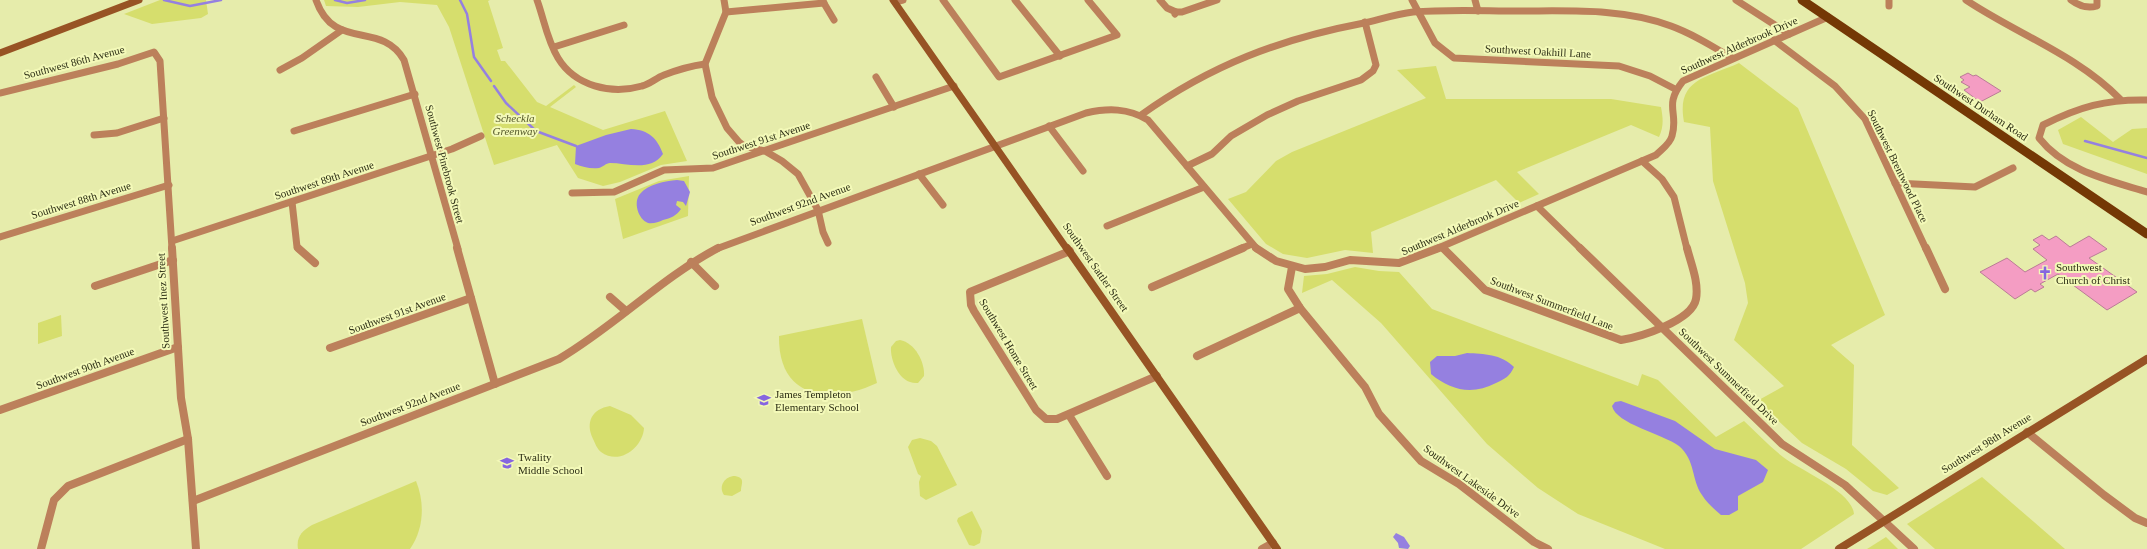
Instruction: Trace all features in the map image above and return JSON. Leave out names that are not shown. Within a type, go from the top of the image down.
[{"type":"main road","name":"Southwest Durham Road","points":[[1802,0],[2147,234]]},
{"type":"street","points":[[0,53],[139,0]]},
{"type":"street","name":"Southwest Pinebrook Street","points":[[316,0],[317,7],[324,19],[342,30],[384,42],[397,50],[406,64],[494,384]]},
{"type":"street","points":[[537,0],[557,57],[571,74],[593,86],[606,90],[623,90],[642,86],[674,71],[705,64]]},
{"type":"street","points":[[724,0],[726,12],[705,64],[712,97],[727,128],[744,146],[765,151],[782,161],[798,174],[818,210],[823,232],[828,244]]},
{"type":"street","points":[[894,1],[903,0]]},
{"type":"street","points":[[943,0],[999,78],[1117,34],[1088,0]]},
{"type":"street","points":[[1015,0],[1060,56]]},
{"type":"street","points":[[1160,0],[1167,8],[1175,13],[1217,0]]},
{"type":"street","name":"Southwest Oakhill Lane","points":[[1412,0],[1435,43],[1454,58],[1619,66],[1650,76],[1675,89]]},
{"type":"street","points":[[1475,0],[1478,11]]},
{"type":"street","points":[[1736,0],[1789,34]]},
{"type":"street","points":[[1966,0],[2005,24],[2058,51],[2087,69],[2120,99]]},
{"type":"street","points":[[2071,0],[2077,4],[2089,8],[2097,6],[2097,0]]},
{"type":"street","name":"Southwest Sattler Street","points":[[894,1],[1275,546]]},
{"type":"street","points":[[726,12],[823,2],[834,20]]},
{"type":"street","points":[[1141,115],[1165,96],[1224,63],[1318,32],[1418,12],[1584,11],[1629,14],[1661,22],[1693,35],[1732,58]]},
{"type":"street","name":"Southwest Alderbrook Drive","points":[[996,145],[1102,109],[1117,109],[1141,115],[1154,126],[1252,244],[1268,257],[1292,267],[1319,268],[1344,260],[1392,265],[1406,262],[1442,247],[1662,151],[1673,137],[1675,122],[1671,102],[1675,89],[1688,78],[1828,18]]},
{"type":"street","points":[[1187,166],[1212,154],[1232,136],[1260,118],[1298,101],[1361,80],[1368,76],[1376,65],[1365,22]]},
{"type":"street","points":[[554,47],[624,25]]},
{"type":"street","points":[[280,70],[302,58],[342,30]]},
{"type":"street","name":"Southwest Brentwood Place","points":[[1774,40],[1833,82],[1852,101],[1866,120],[1945,288]]},
{"type":"street","name":"Southwest 86th Avenue","points":[[0,93],[118,64],[154,52]]},
{"type":"street","name":"Southwest Inez Street","points":[[154,52],[160,61],[169,185],[181,398],[188,439],[196,549]]},
{"type":"street","points":[[876,77],[894,107]]},
{"type":"street","name":"Southwest 91st Avenue","points":[[572,194],[614,192],[664,170],[713,168],[954,86]]},
{"type":"street","points":[[294,131],[415,94]]},
{"type":"street","points":[[2147,100],[2108,100],[2077,108],[2043,125],[2040,136],[2045,146],[2085,173],[2147,192]]},
{"type":"street","points":[[94,135],[117,133],[164,118]]},
{"type":"street","points":[[1049,126],[1083,171]]},
{"type":"street","name":"Southwest 89th Avenue","points":[[172,241],[432,156],[481,136]]},
{"type":"street","name":"Southwest 92nd Avenue","points":[[193,501],[570,353],[584,345],[691,262],[726,244],[996,145]]},
{"type":"street","name":"Southwest Summerfield Lane","points":[[1442,247],[1477,284],[1496,296],[1621,340],[1636,338],[1662,328],[1675,321],[1693,307],[1698,291],[1674,197],[1662,179],[1642,161]]},
{"type":"street","points":[[1895,183],[1976,187],[2013,168]]},
{"type":"street","points":[[919,174],[943,206]]},
{"type":"street","name":"Southwest 88th Avenue","points":[[0,237],[169,185]]},
{"type":"street","points":[[1107,226],[1204,187]]},
{"type":"street","points":[[292,202],[298,246],[315,263]]},
{"type":"street","name":"Southwest Summerfield Drive","points":[[1537,206],[1782,444],[1846,485],[1914,549]]},
{"type":"street","points":[[1152,287],[1252,244]]},
{"type":"street","name":"Southwest Home Street","points":[[1069,415],[1053,420],[1046,419],[1036,410],[971,305],[970,296],[974,289],[1070,251]]},
{"type":"street","points":[[94,286],[173,260]]},
{"type":"street","points":[[691,262],[715,286]]},
{"type":"street","name":"Southwest Lakeside Drive","points":[[1292,267],[1288,289],[1300,308],[1365,387],[1379,414],[1421,461],[1459,484],[1534,542],[1548,549]]},
{"type":"street","points":[[610,297],[626,311]]},
{"type":"street","name":"Southwest 91st Avenue","points":[[330,348],[471,298]]},
{"type":"street","points":[[1197,356],[1300,308]]},
{"type":"street","name":"Southwest 90th Avenue","points":[[0,410],[178,347]]},
{"type":"street","name":"Southwest 98th Avenue","points":[[1839,549],[2147,359]]},
{"type":"street","points":[[1107,476],[1069,415],[1157,376]]},
{"type":"street","points":[[2027,432],[2104,495],[2135,518],[2147,523]]},
{"type":"street","points":[[41,549],[54,500],[59,493],[71,484],[188,439]]},
{"type":"street","points":[[1262,549],[1275,546]]},
{"type":"green space","points":[[160,0],[206,0],[208,14],[201,18],[152,24],[124,14]]},
{"type":"green space","name":"Scheckla Greenway","points":[[324,0],[490,0],[488,1],[503,48],[497,50],[501,61],[505,61],[537,102],[546,106],[574,85],[576,87],[550,107],[603,130],[665,111],[687,161],[661,165],[620,182],[603,186],[578,178],[557,145],[494,165],[449,27],[437,5],[400,2],[358,7],[326,6]]},
{"type":"green space","points":[[1739,63],[1798,108],[1885,315],[1831,345],[1854,365],[1852,445],[1899,488],[1887,495],[1873,491],[1846,469],[1802,443],[1757,401],[1784,386],[1734,340],[1748,303],[1745,283],[1713,181],[1710,127],[1684,122],[1683,108],[1685,97],[1689,88],[1696,82]]},
{"type":"green space","points":[[1436,66],[1446,99],[1611,99],[1661,107],[1663,118],[1662,129],[1659,137],[1631,125],[1517,172],[1539,194],[1519,203],[1496,180],[1371,232],[1373,253],[1345,250],[1307,258],[1283,254],[1266,244],[1228,199],[1246,192],[1276,161],[1292,152],[1426,98],[1397,70]]},
{"type":"green space","points":[[2081,117],[2113,142],[2132,129],[2147,128],[2147,174],[2063,144],[2058,130]]},
{"type":"green space","points":[[689,176],[688,216],[623,239],[615,199],[659,181]]},
{"type":"green space","points":[[1355,267],[1379,271],[1399,272],[1432,309],[1638,386],[1642,374],[1658,380],[1716,437],[1744,421],[1783,457],[1824,482],[1845,497],[1854,514],[1801,549],[1665,549],[1578,514],[1538,488],[1487,444],[1381,323],[1332,280],[1302,293],[1304,276],[1327,274]]},
{"type":"green space","points":[[61,315],[62,336],[38,344],[38,323]]},
{"type":"green space","points":[[862,319],[877,383],[859,390],[842,394],[825,394],[810,391],[797,384],[787,373],[781,357],[779,336]]},
{"type":"green space","points":[[900,340],[910,345],[921,359],[924,376],[918,383],[912,383],[906,380],[897,371],[894,365],[891,347],[896,341]]},
{"type":"green space","points":[[610,406],[631,415],[644,428],[640,442],[635,448],[623,456],[608,456],[601,452],[596,446],[591,433],[590,422],[592,417],[599,410]]},
{"type":"green space","points":[[920,438],[931,441],[937,446],[957,485],[926,500],[920,496],[919,482],[921,476],[918,474],[908,447],[912,440]]},
{"type":"green space","points":[[735,476],[741,478],[742,480],[741,491],[732,496],[724,495],[722,492],[722,485],[728,478]]},
{"type":"green space","points":[[1982,477],[2065,549],[1935,549],[1907,524]]},
{"type":"green space","points":[[416,481],[421,498],[422,516],[418,533],[410,549],[298,549],[300,535],[312,525]]},
{"type":"green space","points":[[972,511],[982,531],[980,543],[974,546],[969,545],[957,521],[958,518]]},
{"type":"green space","points":[[1886,537],[1898,549],[1867,549]]},
{"type":"shaded area","points":[[631,129],[643,131],[655,139],[663,154],[658,160],[645,165],[610,163],[596,168],[587,168],[575,164],[576,146],[606,135]]},
{"type":"shaded area","points":[[677,180],[684,181],[690,192],[686,206],[683,202],[677,201],[676,205],[681,209],[673,216],[654,223],[644,221],[639,214],[637,206],[638,197],[640,194],[652,185]]},
{"type":"shaded area","points":[[1467,353],[1486,354],[1498,357],[1504,359],[1514,367],[1509,375],[1502,380],[1487,387],[1471,390],[1446,384],[1431,374],[1430,362],[1437,356],[1455,356]]},
{"type":"shaded area","points":[[1621,401],[1675,421],[1715,449],[1756,460],[1768,470],[1763,482],[1738,496],[1738,510],[1729,515],[1721,515],[1702,495],[1696,483],[1691,464],[1679,446],[1622,418],[1615,412],[1612,406],[1615,402]]},
{"type":"shaded area","points":[[1396,533],[1404,537],[1410,546],[1408,549],[1399,548],[1398,543],[1393,537]]},
{"type":"building","points":[[1968,73],[1973,76],[1976,75],[2001,91],[1980,102],[1964,90],[1970,87],[1961,82],[1964,80],[1960,77]]},
{"type":"building","name":"Southwest Church of Christ","points":[[2042,235],[2049,240],[2056,236],[2070,247],[2089,236],[2107,249],[2089,258],[2137,292],[2107,310],[2058,274],[2040,284],[2044,287],[2035,292],[2031,289],[2015,299],[1980,272],[2007,258],[2025,272],[2047,260],[2033,249],[2040,245],[2033,240]]},
{"type":"waterway","points":[[164,0],[190,6],[221,0]]},
{"type":"waterway","points":[[335,0],[347,3],[365,0]]},
{"type":"waterway","points":[[460,0],[467,14],[474,57],[491,81]]},
{"type":"waterway","points":[[494,86],[506,103],[536,131],[576,146]]},
{"type":"waterway","points":[[2085,141],[2147,158]]},
{"type":"place","name":"Southwest Church of Christ","points":[[2045,273]]},
{"type":"place","name":"James Templeton Elementary School","points":[[764,400]]},
{"type":"place","name":"Twality Middle School","points":[[507,463]]}]
